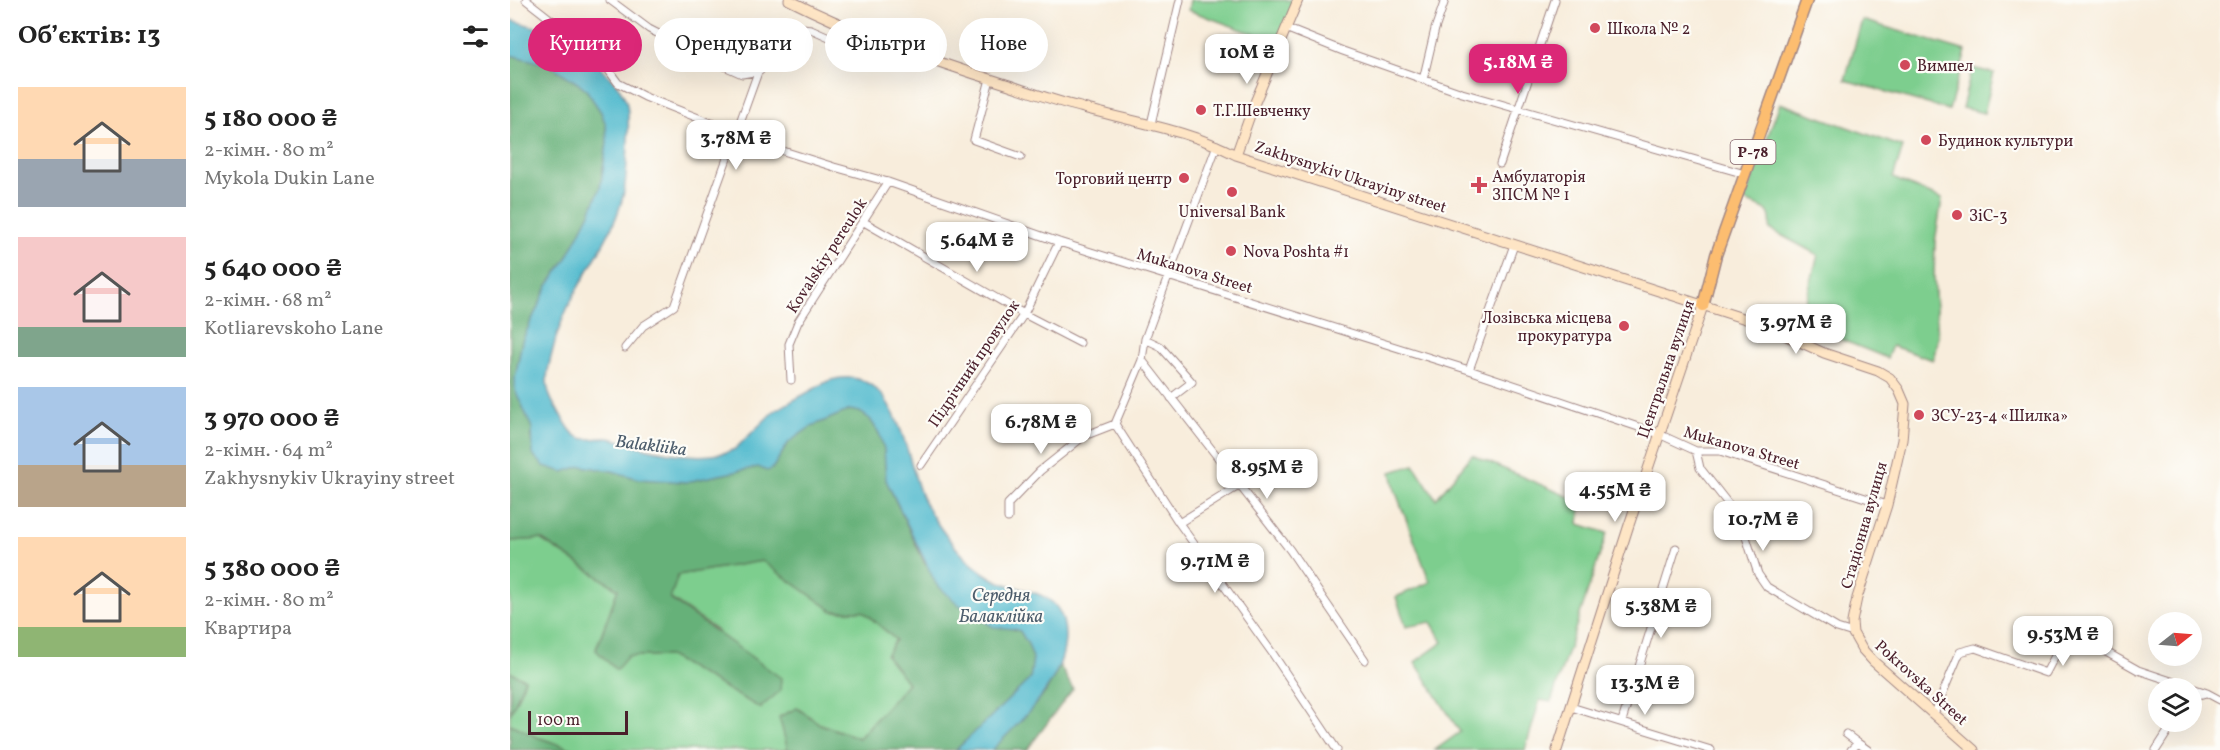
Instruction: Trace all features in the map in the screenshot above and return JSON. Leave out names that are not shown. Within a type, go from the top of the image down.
[{"type":"main road","name":"Центральна вулиця","points":[[1703,306],[1716,255],[1807,0]]},
{"type":"street","name":"Mukanova Street","points":[[526,0],[598,57],[618,83],[645,97],[777,149],[888,182],[1059,242],[1469,370],[1659,434],[1696,451],[1720,452],[1887,506]]},
{"type":"street","points":[[610,0],[654,32]]},
{"type":"street","name":"Zakhysnykiv Ukrayiny street","points":[[789,0],[827,18]]},
{"type":"street","points":[[1151,124],[1180,0]]},
{"type":"street","points":[[1236,155],[1257,97],[1288,29],[1298,0]]},
{"type":"street","points":[[1423,80],[1435,29],[1445,0]]},
{"type":"street","points":[[1500,164],[1555,0]]},
{"type":"street","points":[[1288,29],[1423,80],[1745,174]]},
{"type":"street","name":"Zakhysnykiv Ukrayiny street","points":[[947,64],[1079,107],[1151,124],[1217,145],[1236,155],[1758,323],[1824,353],[1878,371],[1890,378],[1899,390]]},
{"type":"street","points":[[738,72],[742,74],[754,72]]},
{"type":"street","points":[[625,348],[643,326],[675,306],[760,72]]},
{"type":"street","points":[[990,79],[974,140],[1021,157]]},
{"type":"street","points":[[1008,518],[1008,504],[1040,471],[1084,436],[1115,424],[1142,360],[1145,339],[1217,145]]},
{"type":"street","name":"Kovalskiy pereulok","points":[[791,380],[789,344],[798,322],[888,182]]},
{"type":"street","points":[[864,222],[1024,314],[1080,343]]},
{"type":"street","name":"Підрічний провулок","points":[[921,465],[1024,314],[1059,242]]},
{"type":"street","points":[[1469,370],[1514,245]]},
{"type":"street","name":"Центральна вулиця","points":[[1557,750],[1659,434],[1703,306]]},
{"type":"street","points":[[1145,339],[1160,346],[1192,382],[1171,398]]},
{"type":"street","points":[[1142,360],[1290,550],[1365,660]]},
{"type":"street","name":"Стадіонна вулиця","points":[[1853,633],[1852,621],[1857,598],[1887,506],[1905,420],[1905,404],[1899,390]]},
{"type":"street","points":[[1115,424],[1179,523],[1273,654],[1337,750]]},
{"type":"street","points":[[1696,451],[1700,468],[1733,510],[1737,526],[1746,537],[1758,574],[1767,587],[1836,628],[1853,633]]},
{"type":"street","points":[[1179,523],[1240,485]]},
{"type":"street","points":[[1622,722],[1676,548]]},
{"type":"street","name":"Pokrovska Street","points":[[1853,633],[1862,649],[1873,661],[1971,749]]},
{"type":"street","points":[[1934,714],[1960,652],[1975,648],[2046,673],[2059,648],[2071,643],[2090,643],[2138,670],[2207,693],[2220,700]]},
{"type":"street","points":[[2202,694],[2207,693]]},
{"type":"street","points":[[1571,707],[1711,750]]},
{"type":"street","points":[[2156,750],[2168,732]]},
{"type":"street","points":[[1846,734],[1868,750]]},
{"type":"street","points":[[1851,750],[1858,743]]},
{"type":"green space","points":[[1190,0],[1297,0],[1281,44],[1188,10]]},
{"type":"green space","name":"Вимпел","points":[[1862,20],[1966,51],[1949,110],[1845,80]]},
{"type":"green space","points":[[510,55],[528,60],[528,72],[561,72],[585,88],[601,112],[606,125],[607,143],[600,188],[590,213],[567,258],[547,287],[522,341],[515,378],[532,428],[531,441],[563,472],[580,466],[612,471],[639,479],[686,482],[758,467],[772,469],[789,442],[812,426],[850,410],[860,412],[870,419],[879,433],[884,449],[886,480],[925,564],[1009,628],[1020,631],[1033,658],[1030,679],[956,750],[788,750],[779,717],[797,708],[820,724],[859,738],[908,683],[886,655],[896,640],[863,611],[833,611],[762,561],[678,575],[670,599],[781,678],[780,691],[760,708],[669,656],[628,656],[616,670],[596,650],[618,589],[541,539],[510,541]]},
{"type":"green space","points":[[1972,68],[1994,73],[1984,113],[1962,108]]},
{"type":"green space","points":[[1780,103],[1903,147],[1893,178],[1942,199],[1935,242],[1934,277],[1938,338],[1933,360],[1892,346],[1887,358],[1800,323],[1818,255],[1770,229],[1768,212],[1744,201]]},
{"type":"green space","points":[[1472,455],[1581,502],[1579,524],[1607,533],[1551,702],[1540,700],[1525,750],[1435,750],[1460,732],[1415,662],[1443,642],[1431,622],[1406,627],[1396,597],[1430,582],[1395,490],[1391,472],[1414,465],[1436,499]]},
{"type":"green space","points":[[540,539],[618,589],[596,649],[628,656],[669,656],[761,708],[716,630],[670,598],[678,575],[762,561],[833,611],[863,611],[896,640],[887,655],[908,683],[859,738],[820,724],[797,708],[780,717],[788,750],[575,750],[537,737],[510,724],[510,715],[525,680],[510,672],[510,541]]},
{"type":"green space","points":[[1060,666],[1073,689],[1027,750],[992,750],[1045,693]]},
{"type":"green space","points":[[510,672],[525,679],[510,715]]},
{"type":"green space","points":[[510,724],[537,737],[575,750],[510,750]]},
{"type":"water","name":"Середня Балаклійка","points":[[510,20],[528,25],[528,60],[510,55]]},
{"type":"water","name":"Середня Балаклійка","points":[[561,72],[605,72],[612,79],[626,101],[628,150],[622,200],[618,212],[567,308],[555,341],[547,384],[554,405],[575,435],[582,438],[610,438],[680,455],[710,455],[735,449],[774,411],[828,381],[850,378],[868,383],[882,395],[893,412],[923,499],[953,545],[983,573],[1002,583],[1043,596],[1058,609],[1063,620],[1065,639],[1062,657],[1055,675],[1032,708],[992,750],[956,750],[1030,679],[1033,658],[1028,644],[1020,631],[993,627],[958,604],[936,584],[886,480],[884,449],[879,433],[870,419],[860,412],[850,410],[812,426],[789,442],[772,469],[767,471],[758,467],[686,482],[639,479],[612,471],[581,466],[563,472],[544,466],[533,455],[532,428],[515,390],[522,341],[547,287],[567,258],[590,213],[600,188],[607,143],[606,125],[601,112],[585,88]]},
{"type":"place","name":"Школа № 2","points":[[1595,28]]},
{"type":"place","name":"Вимпел","points":[[1905,65]]},
{"type":"place","name":"Т.Г.Шевченку","points":[[1201,110]]},
{"type":"place","name":"Будинок культури","points":[[1926,140]]},
{"type":"place","name":"Торговий центр","points":[[1184,178]]},
{"type":"place","name":"Амбулаторія ЗПСМ № 1","points":[[1479,185]]},
{"type":"place","name":"Universal Bank","points":[[1232,192]]},
{"type":"place","name":"ЗіС-3","points":[[1957,215]]},
{"type":"place","name":"Nova Poshta #1","points":[[1231,251]]},
{"type":"place","name":"Лозівська місцева прокуратура","points":[[1624,326]]},
{"type":"place","name":"ЗСУ-23-4 «Шилка»","points":[[1919,415]]},
{"type":"water label","name":"Balakliika","points":[[651,445]]}]
